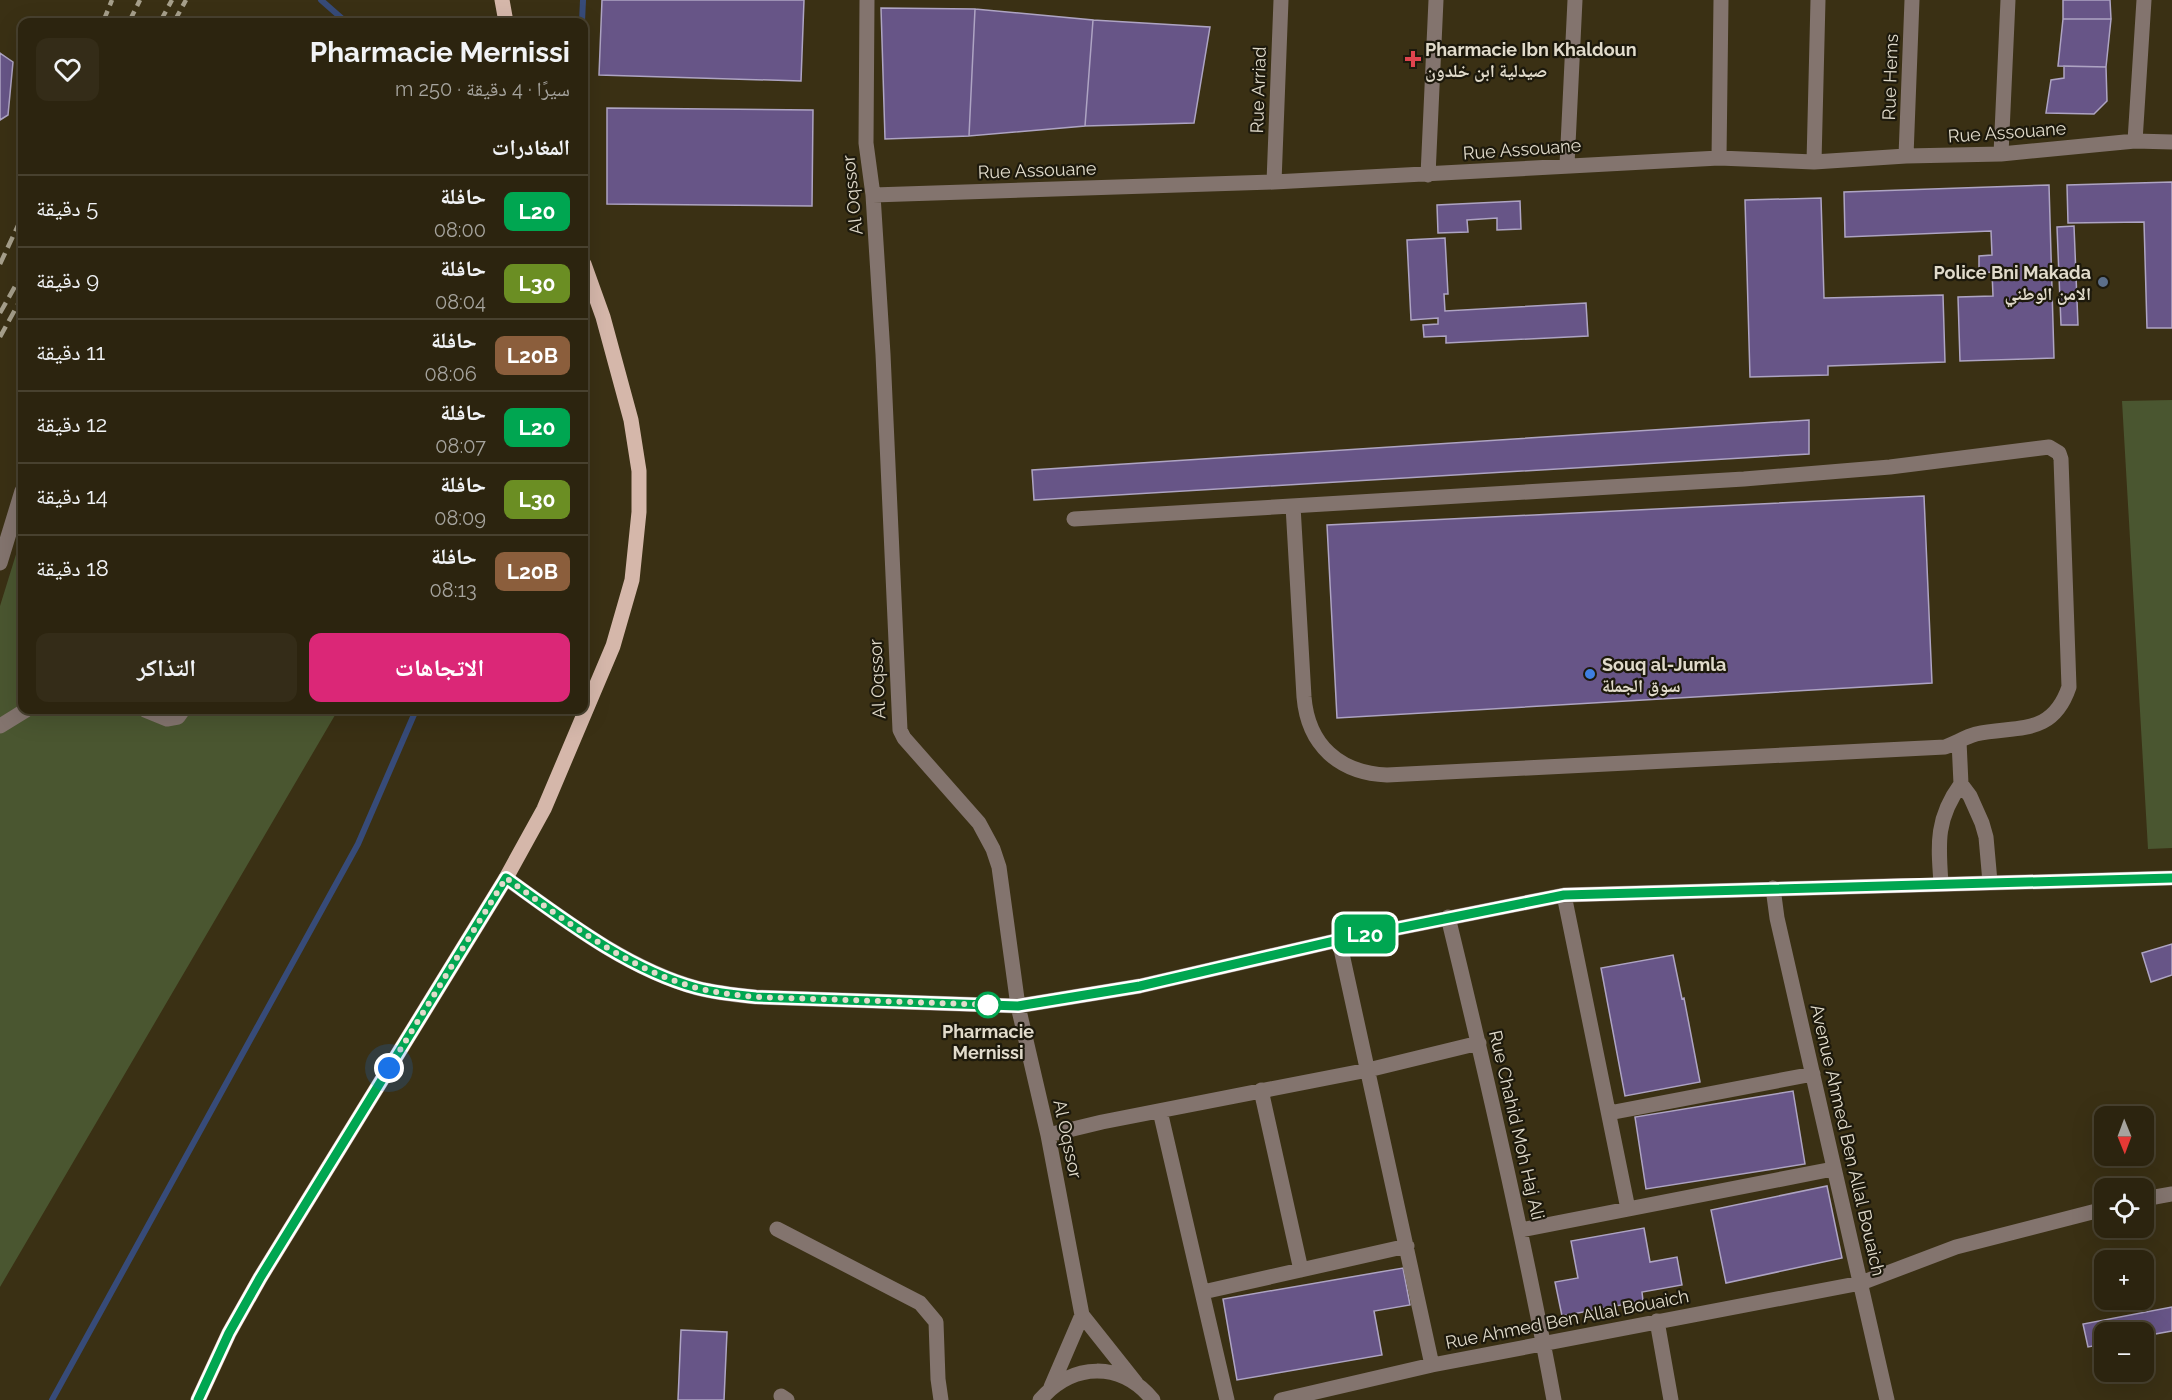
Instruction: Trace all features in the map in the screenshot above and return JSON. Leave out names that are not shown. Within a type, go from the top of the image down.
[{"type":"main road","points":[[502,0],[505,18]]},
{"type":"main road","points":[[588,275],[603,317],[636,439],[639,471],[639,512],[632,580],[614,646],[588,707]]},
{"type":"main road","points":[[198,1400],[229,1333],[260,1278],[506,878],[544,809],[585,714]]},
{"type":"street","name":"Al Oqssor","points":[[867,0],[866,143],[873,195],[883,354],[900,730],[904,738],[979,823],[993,849],[999,867],[1018,1006],[1048,1136],[1082,1315],[1136,1383],[1153,1400]]},
{"type":"street","name":"Rue Arriad","points":[[1274,182],[1281,0]]},
{"type":"street","points":[[1428,175],[1436,0]]},
{"type":"street","points":[[1567,165],[1575,0]]},
{"type":"street","points":[[1719,158],[1721,0]]},
{"type":"street","points":[[1815,162],[1818,0]]},
{"type":"street","name":"Rue Hems","points":[[1906,156],[1912,0]]},
{"type":"street","points":[[2001,154],[2008,0]]},
{"type":"street","points":[[2135,141],[2144,0]]},
{"type":"street","name":"Rue Assouane","points":[[873,195],[1274,182],[1719,158],[1815,162],[1906,156],[2001,154],[2135,141],[2172,142]]},
{"type":"street","points":[[1074,519],[1815,474],[2049,447],[2059,453],[2061,459],[2069,687],[2061,706],[2045,721],[2024,729],[1974,734],[1945,747],[1388,775],[1361,772],[1337,760],[1327,752],[1318,741],[1308,720],[1304,697],[1293,506]]},
{"type":"street","points":[[0,563],[18,504]]},
{"type":"street","points":[[0,726],[20,714]]},
{"type":"street","points":[[155,714],[167,719],[177,717],[180,714]]},
{"type":"street","points":[[1959,741],[1961,784],[1970,796],[1982,823],[1987,845],[1990,882]]},
{"type":"street","points":[[1941,883],[1940,828],[1948,805],[1961,784]]},
{"type":"street","points":[[506,878],[568,923],[632,961],[666,978],[697,988],[723,994],[756,997],[1018,1006],[1140,986],[1339,940],[1564,895],[2172,878]]},
{"type":"street","name":"Avenue Ahmed Ben Allal Bouaich","points":[[1773,888],[1777,918],[1887,1400]]},
{"type":"street","points":[[1564,895],[1628,1209]]},
{"type":"street","name":"Rue Chahid Moh Haj Ali","points":[[1448,917],[1521,1230],[1554,1400]]},
{"type":"street","points":[[1339,940],[1432,1365]]},
{"type":"street","points":[[1048,1136],[1261,1090],[1368,1070],[1479,1043]]},
{"type":"street","points":[[1609,1113],[1813,1074]]},
{"type":"street","points":[[1261,1090],[1300,1270]]},
{"type":"street","points":[[1160,1111],[1227,1400]]},
{"type":"street","points":[[1521,1230],[1833,1169]]},
{"type":"street","points":[[2154,1197],[2172,1194]]},
{"type":"street","name":"Rue Ahmed Ben Allal Bouaich","points":[[1281,1400],[1432,1365],[1861,1283],[1956,1247],[2094,1212]]},
{"type":"street","points":[[777,1228],[920,1303],[936,1322],[941,1400]]},
{"type":"street","points":[[1203,1292],[1407,1246]]},
{"type":"street","points":[[1040,1400],[1051,1387],[1082,1315]]},
{"type":"street","points":[[1657,1321],[1671,1400]]},
{"type":"street","points":[[1051,1387],[1078,1373],[1093,1371],[1123,1376],[1136,1383]]},
{"type":"green space","points":[[2172,400],[2172,848],[2148,849],[2122,401]]},
{"type":"green space","points":[[18,548],[18,714],[336,714],[0,1287],[0,606]]},
{"type":"building","points":[[602,0],[804,0],[801,81],[599,75]]},
{"type":"building","points":[[2063,0],[2110,0],[2111,19],[2063,19]]},
{"type":"building","points":[[881,8],[975,9],[969,136],[885,139]]},
{"type":"building","points":[[975,9],[1093,20],[1085,126],[969,136]]},
{"type":"building","points":[[2063,19],[2111,19],[2106,67],[2058,66]]},
{"type":"building","points":[[1093,20],[1210,27],[1194,123],[1085,126]]},
{"type":"building","points":[[0,53],[13,62],[8,115],[0,120]]},
{"type":"building","points":[[2064,66],[2106,67],[2107,101],[2094,114],[2046,113],[2051,80],[2064,78]]},
{"type":"building","points":[[607,108],[813,110],[812,206],[607,204]]},
{"type":"building","points":[[2172,182],[2172,328],[2147,328],[2144,222],[2068,223],[2067,185]]},
{"type":"building","points":[[2049,185],[2054,358],[1960,361],[1958,297],[1993,296],[1992,272],[1979,273],[1979,256],[1992,255],[1991,231],[1845,237],[1844,192]]},
{"type":"building","points":[[1821,198],[1824,298],[1943,295],[1945,362],[1828,366],[1828,375],[1750,377],[1745,200]]},
{"type":"building","points":[[1520,201],[1521,229],[1497,230],[1497,218],[1467,220],[1468,232],[1438,233],[1437,205]]},
{"type":"building","points":[[2074,226],[2078,325],[2061,325],[2057,227]]},
{"type":"building","points":[[1445,238],[1448,294],[1444,294],[1445,311],[1586,303],[1588,336],[1446,343],[1446,336],[1424,337],[1423,325],[1438,324],[1438,318],[1411,320],[1407,240]]},
{"type":"building","points":[[1809,420],[1809,454],[1034,500],[1032,470]]},
{"type":"building","name":"Souq al-Jumla سوق الجملة","points":[[1924,496],[1932,683],[1337,718],[1327,525]]},
{"type":"building","points":[[2172,944],[2172,975],[2151,982],[2142,953]]},
{"type":"building","points":[[1673,955],[1682,999],[1684,998],[1700,1082],[1625,1096],[1601,968]]},
{"type":"building","points":[[1793,1091],[1805,1164],[1646,1189],[1635,1117]]},
{"type":"building","points":[[1827,1186],[1842,1258],[1726,1283],[1711,1210]]},
{"type":"building","points":[[1644,1228],[1650,1262],[1677,1257],[1682,1285],[1642,1292],[1643,1301],[1562,1316],[1555,1282],[1578,1278],[1571,1241]]},
{"type":"building","points":[[1403,1268],[1410,1305],[1374,1311],[1382,1355],[1237,1380],[1223,1299]]},
{"type":"building","points":[[2172,1307],[2172,1331],[2154,1334],[2154,1322],[2094,1322],[2094,1346],[2088,1347],[2083,1324]]},
{"type":"building","points":[[681,1330],[727,1332],[724,1400],[678,1400]]},
{"type":"waterway","points":[[321,0],[341,18]]},
{"type":"waterway","points":[[582,18],[583,0]]},
{"type":"waterway","points":[[52,1400],[358,844],[414,714]]},
{"type":"railway","points":[[105,18],[112,0]]},
{"type":"railway","points":[[131,18],[140,0]]},
{"type":"railway","points":[[162,18],[172,0]]},
{"type":"railway","points":[[176,18],[186,0]]},
{"type":"railway","points":[[0,264],[18,226]]},
{"type":"railway","points":[[0,313],[18,281]]},
{"type":"railway","points":[[0,337],[18,304]]},
{"type":"bus line","name":"L20","points":[[198,1400],[229,1333],[260,1278],[506,878],[568,923],[632,961],[666,978],[697,988],[723,994],[756,997],[1018,1006],[1140,986],[1339,940],[1564,895],[2172,878]]},
{"type":"place","name":"Pharmacie Ibn Khaldoun صيدلية ابن خلدون","points":[[1413,59]]},
{"type":"place","name":"Police Bni Makada الامن الوطني","points":[[2103,282]]},
{"type":"place","name":"Souq al-Jumla سوق الجملة","points":[[1590,674]]},
{"type":"place","name":"Pharmacie Mernissi","points":[[988,1005]]},
{"type":"route","points":[[389,1068],[506,878],[568,923],[632,961],[666,978],[697,988],[723,994],[756,997],[997,1005],[988,1005]]}]
